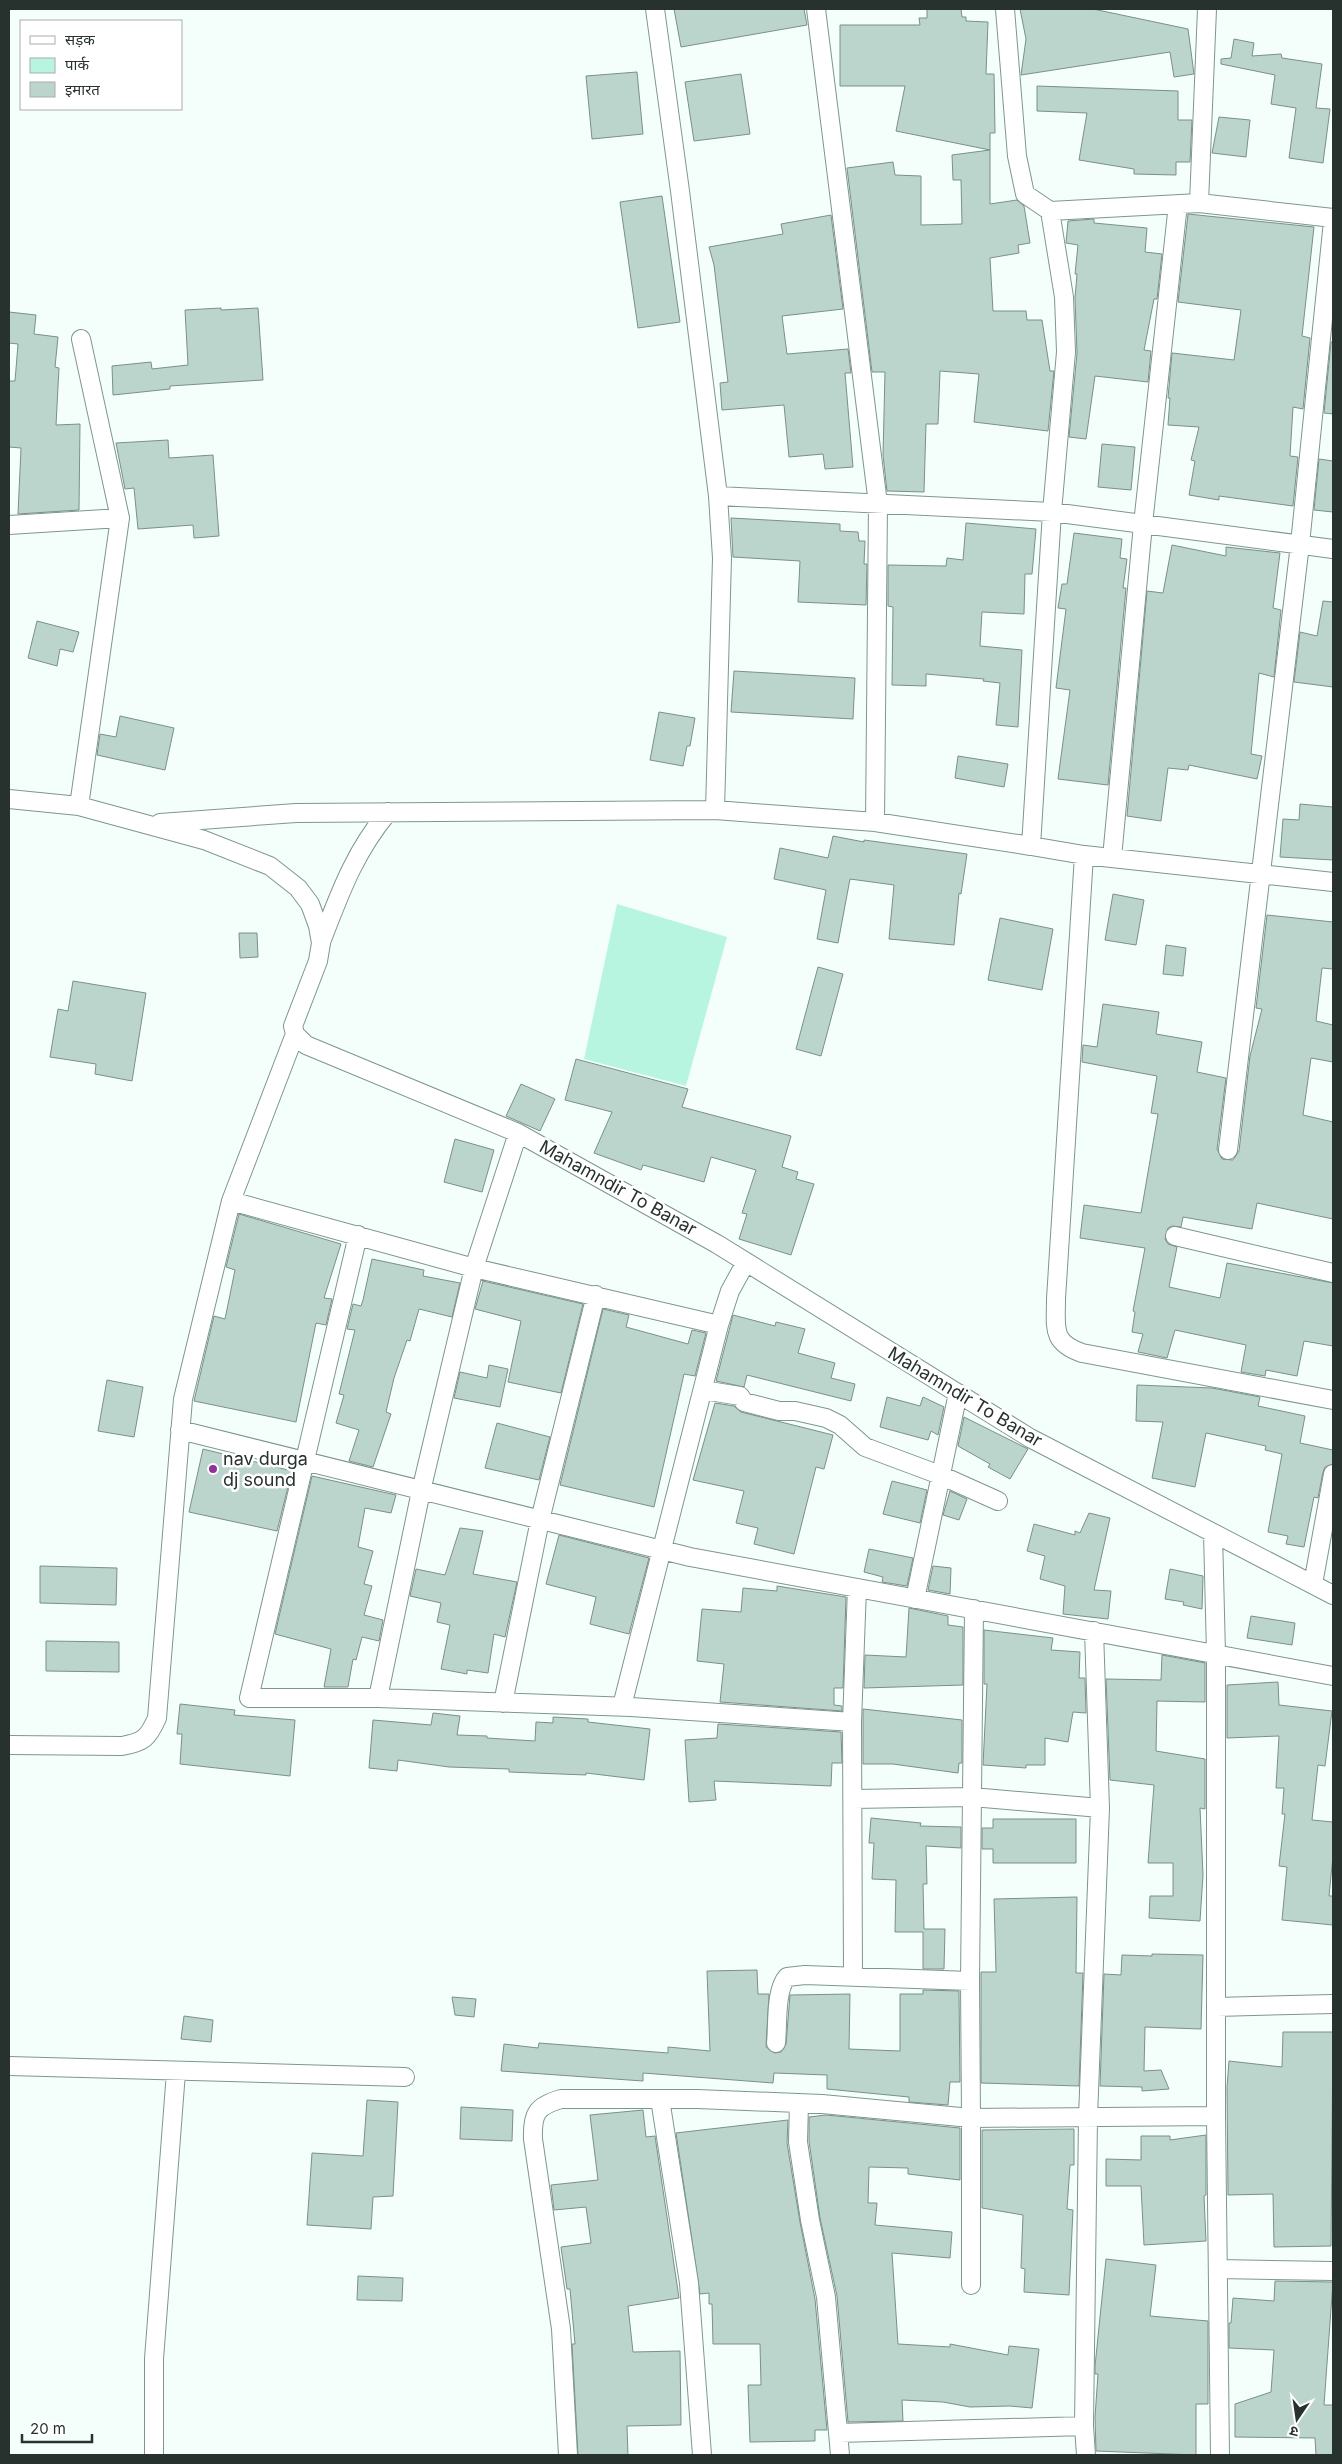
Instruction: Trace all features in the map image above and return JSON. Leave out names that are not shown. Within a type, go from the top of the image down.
[{"type":"street","points":[[655,9],[718,496],[722,558],[715,810]]},
{"type":"street","points":[[816,9],[878,504],[875,822]]},
{"type":"street","points":[[1005,9],[1017,156],[1025,194],[1050,211],[1199,203],[1333,219],[1300,544],[1228,1150]]},
{"type":"street","points":[[1199,203],[1207,9]]},
{"type":"street","points":[[1112,858],[1143,524],[1178,204]]},
{"type":"street","points":[[1031,846],[1052,512],[1066,352],[1064,297],[1050,211]]},
{"type":"street","points":[[79,806],[120,518],[81,339]]},
{"type":"street","points":[[718,496],[1052,512],[1333,549]]},
{"type":"street","points":[[9,524],[120,518]]},
{"type":"street","points":[[9,799],[79,806],[204,840],[270,866],[298,888],[310,904],[318,926],[321,943]]},
{"type":"street","points":[[147,824],[296,812],[715,810],[875,822],[1084,855],[1261,876],[1333,882]]},
{"type":"street","points":[[9,1745],[122,1746],[137,1743],[150,1734],[157,1718],[161,1690],[183,1399],[231,1201],[295,1034],[293,1026],[296,1016],[318,961],[321,943],[352,864],[369,835],[388,812]]},
{"type":"street","points":[[1084,855],[1056,1299],[1057,1335],[1067,1347],[1082,1352],[1333,1400]]},
{"type":"street","name":"Mahamndir To Banar","points":[[295,1034],[306,1045],[518,1133],[746,1262],[1030,1438],[1333,1595]]},
{"type":"street","points":[[378,1698],[421,1490],[474,1268],[518,1133]]},
{"type":"street","points":[[231,1201],[474,1268],[720,1325]]},
{"type":"street","points":[[358,1235],[249,1698],[378,1698],[622,1706],[852,1722]]},
{"type":"street","points":[[1175,1236],[1333,1273]]},
{"type":"street","points":[[622,1706],[720,1325],[730,1292],[746,1262]]},
{"type":"street","points":[[503,1703],[540,1520],[596,1295]]},
{"type":"street","points":[[703,1390],[740,1396],[744,1402],[779,1411],[795,1411],[826,1418],[840,1425],[865,1447],[940,1475],[998,1500]]},
{"type":"street","points":[[915,1599],[958,1393]]},
{"type":"street","points":[[180,1430],[661,1550],[1333,1676]]},
{"type":"street","points":[[1313,1584],[1333,1474]]},
{"type":"street","points":[[1213,1533],[1216,1654],[1216,2116],[1220,2455]]},
{"type":"street","points":[[853,1976],[854,1799],[852,1722],[857,1588]]},
{"type":"street","points":[[971,2285],[970,1981],[974,1609]]},
{"type":"street","points":[[1086,2455],[1084,2426],[1088,2117],[1100,1808],[1094,1632]]},
{"type":"street","points":[[854,1799],[972,1797],[1100,1808]]},
{"type":"street","points":[[776,2044],[780,1991],[782,1982],[786,1977],[805,1975],[853,1976],[970,1981]]},
{"type":"street","points":[[1216,2007],[1333,2004]]},
{"type":"street","points":[[9,2066],[176,2072],[405,2076]]},
{"type":"street","points":[[154,2455],[154,2359],[176,2072]]},
{"type":"street","points":[[568,2455],[561,2329],[533,2139],[535,2114],[545,2103],[561,2099],[660,2099],[798,2104],[971,2118],[1216,2116]]},
{"type":"street","points":[[660,2099],[690,2283],[702,2455]]},
{"type":"street","points":[[798,2104],[798,2142],[810,2220],[826,2297],[840,2455]]},
{"type":"street","points":[[1219,2269],[1333,2271]]},
{"type":"street","points":[[838,2433],[1084,2426]]},
{"type":"green space","points":[[617,904],[727,937],[686,1086],[584,1059]]},
{"type":"building","points":[[674,9],[804,9],[807,25],[681,47]]},
{"type":"building","points":[[927,9],[961,9],[962,17],[966,17],[966,21],[988,22],[986,74],[994,74],[995,133],[990,133],[990,150],[896,131],[905,86],[840,86],[840,25],[920,25],[919,18],[927,18]]},
{"type":"building","points":[[1020,9],[1093,9],[1188,29],[1194,74],[1174,77],[1170,52],[1021,75],[1026,39]]},
{"type":"building","points":[[1234,39],[1254,43],[1252,56],[1281,54],[1282,58],[1322,64],[1316,108],[1330,109],[1323,163],[1289,158],[1296,108],[1271,104],[1275,75],[1221,64],[1221,59],[1231,58]]},
{"type":"building","points":[[637,72],[643,134],[592,139],[586,76]]},
{"type":"building","points":[[741,74],[750,134],[694,141],[685,82]]},
{"type":"building","points":[[1037,86],[1178,91],[1178,120],[1192,120],[1190,162],[1176,162],[1176,175],[1134,174],[1134,169],[1079,160],[1087,113],[1037,111]]},
{"type":"building","points":[[1219,117],[1250,120],[1246,157],[1212,153]]},
{"type":"building","points":[[990,150],[990,204],[1017,200],[1024,206],[1030,243],[1018,245],[1019,253],[990,258],[993,311],[1026,311],[1027,320],[1042,320],[1050,371],[1054,371],[1048,431],[974,422],[979,374],[940,371],[938,424],[926,424],[924,492],[887,491],[883,455],[885,372],[872,372],[847,168],[893,162],[895,175],[921,176],[921,225],[962,224],[961,180],[953,180],[952,155]]},
{"type":"building","points":[[662,196],[680,322],[638,328],[620,202]]},
{"type":"building","points":[[1188,214],[1314,227],[1302,336],[1310,338],[1303,409],[1293,407],[1290,456],[1298,457],[1293,506],[1219,496],[1219,500],[1189,495],[1195,461],[1191,460],[1199,427],[1168,425],[1172,353],[1234,360],[1241,310],[1178,302]]},
{"type":"building","points":[[831,215],[843,309],[782,316],[787,354],[848,349],[851,373],[845,373],[853,467],[825,469],[823,454],[789,457],[784,405],[722,410],[720,383],[728,382],[714,265],[709,247],[783,234],[781,224]]},
{"type":"building","points":[[1094,219],[1094,223],[1147,228],[1145,252],[1162,254],[1157,299],[1154,299],[1144,350],[1151,351],[1148,382],[1095,376],[1086,439],[1069,437],[1077,353],[1075,298],[1077,274],[1075,274],[1078,245],[1066,243],[1068,221]]},
{"type":"building","points":[[221,308],[221,310],[258,308],[263,380],[170,386],[170,389],[113,395],[112,366],[151,362],[152,369],[188,365],[185,310]]},
{"type":"building","points":[[9,312],[36,315],[34,334],[58,337],[55,367],[59,368],[56,425],[80,424],[79,510],[18,514],[21,448],[9,447],[9,381],[15,381],[18,344],[9,343]]},
{"type":"building","points":[[1331,342],[1333,342],[1333,414],[1324,413]]},
{"type":"building","points":[[168,440],[169,458],[213,455],[219,536],[194,538],[193,525],[138,529],[134,488],[125,489],[116,443]]},
{"type":"building","points":[[1102,444],[1135,447],[1131,490],[1098,487]]},
{"type":"building","points":[[1319,459],[1333,461],[1333,512],[1314,510]]},
{"type":"building","points":[[731,518],[840,524],[840,531],[858,532],[859,541],[865,541],[864,564],[867,564],[866,605],[798,602],[800,561],[733,557]]},
{"type":"building","points":[[966,523],[1036,529],[1032,574],[1025,574],[1024,614],[982,612],[980,646],[1022,650],[1018,727],[996,725],[1000,683],[983,681],[984,679],[926,674],[926,686],[892,685],[893,607],[888,606],[888,565],[946,566],[947,558],[963,560]]},
{"type":"building","points":[[1074,533],[1122,539],[1120,558],[1127,559],[1123,588],[1126,588],[1108,785],[1058,779],[1070,690],[1056,688],[1066,609],[1058,608],[1062,584],[1067,584]]},
{"type":"building","points":[[1172,545],[1226,556],[1226,547],[1280,553],[1273,608],[1281,610],[1274,677],[1259,673],[1251,754],[1262,756],[1257,779],[1189,765],[1188,770],[1168,768],[1161,821],[1127,816],[1147,591],[1163,593]]},
{"type":"building","points":[[1323,601],[1333,602],[1333,687],[1294,682],[1300,632],[1317,636]]},
{"type":"building","points":[[37,621],[79,632],[73,652],[60,649],[57,666],[28,658]]},
{"type":"building","points":[[734,671],[855,678],[853,719],[731,712]]},
{"type":"building","points":[[659,712],[695,718],[690,746],[687,746],[683,766],[650,760]]},
{"type":"building","points":[[120,716],[174,728],[165,770],[97,755],[100,734],[116,737]]},
{"type":"building","points":[[958,756],[1008,764],[1004,787],[955,778]]},
{"type":"building","points":[[1300,804],[1333,807],[1333,860],[1280,857],[1283,819],[1299,820]]},
{"type":"building","points":[[833,836],[864,842],[864,840],[967,854],[961,894],[959,893],[954,945],[889,939],[894,885],[850,879],[838,943],[817,939],[826,890],[774,879],[780,848],[828,858]]},
{"type":"building","points":[[1113,894],[1144,900],[1136,945],[1105,940]]},
{"type":"building","points":[[1267,915],[1333,922],[1333,969],[1322,968],[1316,1021],[1333,1025],[1333,1062],[1311,1058],[1303,1115],[1333,1122],[1333,1219],[1257,1203],[1252,1229],[1183,1217],[1181,1227],[1172,1226],[1168,1228],[1165,1239],[1168,1244],[1177,1247],[1169,1287],[1220,1298],[1227,1263],[1333,1283],[1333,1346],[1304,1341],[1297,1376],[1266,1370],[1265,1376],[1241,1372],[1246,1345],[1175,1330],[1167,1358],[1138,1352],[1143,1334],[1132,1332],[1135,1312],[1133,1311],[1145,1248],[1080,1238],[1084,1205],[1141,1213],[1158,1114],[1151,1113],[1157,1076],[1082,1062],[1083,1045],[1097,1047],[1103,1004],[1159,1012],[1156,1034],[1202,1042],[1197,1072],[1226,1078],[1217,1149],[1222,1159],[1233,1160],[1239,1151],[1250,1056],[1262,1009],[1256,1008]]},
{"type":"building","points":[[1000,918],[1053,929],[1042,990],[988,980]]},
{"type":"building","points":[[239,933],[257,933],[258,957],[240,958]]},
{"type":"building","points":[[1166,945],[1186,948],[1183,976],[1163,974]]},
{"type":"building","points":[[818,967],[843,974],[821,1056],[796,1049]]},
{"type":"building","points":[[73,981],[146,993],[132,1081],[95,1074],[96,1064],[50,1057],[58,1009],[68,1011]]},
{"type":"building","points":[[576,1059],[688,1089],[682,1107],[791,1136],[782,1167],[798,1172],[796,1179],[814,1184],[791,1255],[739,1239],[747,1214],[742,1213],[756,1170],[711,1157],[704,1182],[643,1165],[641,1170],[594,1153],[612,1112],[565,1100]]},
{"type":"building","points":[[521,1084],[555,1099],[540,1131],[506,1116]]},
{"type":"building","points":[[455,1139],[494,1150],[482,1192],[444,1182]]},
{"type":"building","points":[[239,1214],[341,1244],[324,1298],[332,1299],[326,1325],[316,1323],[296,1422],[194,1401],[214,1316],[225,1319],[235,1270],[226,1267]]},
{"type":"building","points":[[372,1259],[424,1270],[423,1276],[460,1283],[452,1317],[419,1309],[410,1341],[407,1340],[394,1378],[386,1412],[391,1414],[373,1467],[349,1461],[359,1430],[336,1423],[344,1395],[339,1394],[355,1330],[347,1329],[353,1304],[361,1306]]},
{"type":"building","points":[[483,1281],[583,1304],[561,1393],[508,1382],[521,1321],[475,1309]]},
{"type":"building","points":[[603,1309],[629,1315],[626,1327],[688,1344],[692,1330],[706,1333],[695,1376],[684,1374],[654,1507],[560,1485]]},
{"type":"building","points":[[733,1315],[775,1326],[776,1322],[805,1329],[798,1353],[835,1363],[831,1378],[855,1384],[851,1401],[747,1375],[744,1387],[716,1381]]},
{"type":"building","points":[[489,1365],[508,1369],[500,1407],[454,1398],[460,1372],[487,1378]]},
{"type":"building","points":[[107,1380],[143,1387],[134,1437],[98,1431]]},
{"type":"building","points":[[1137,1385],[1212,1388],[1260,1397],[1258,1406],[1305,1416],[1300,1443],[1333,1450],[1333,1464],[1325,1467],[1318,1498],[1314,1497],[1304,1547],[1286,1544],[1288,1536],[1268,1532],[1282,1454],[1265,1450],[1266,1446],[1206,1433],[1195,1487],[1152,1478],[1163,1422],[1136,1421]]},
{"type":"building","points":[[887,1397],[920,1406],[923,1397],[944,1407],[938,1435],[931,1431],[928,1440],[880,1427]]},
{"type":"building","points":[[715,1403],[734,1406],[741,1412],[833,1435],[824,1469],[816,1467],[794,1554],[754,1544],[758,1528],[736,1523],[744,1491],[693,1480]]},
{"type":"building","points":[[964,1417],[1028,1449],[1010,1479],[988,1467],[990,1464],[958,1446]]},
{"type":"building","points":[[497,1423],[550,1437],[539,1480],[485,1468]]},
{"type":"building","points":[[203,1449],[292,1471],[277,1531],[189,1512]]},
{"type":"building","points":[[312,1476],[396,1495],[391,1513],[365,1508],[358,1547],[373,1551],[364,1584],[372,1586],[364,1615],[383,1620],[379,1641],[362,1637],[356,1660],[353,1659],[348,1687],[324,1687],[331,1649],[275,1634]]},
{"type":"building","points":[[892,1481],[927,1490],[920,1523],[883,1514]]},
{"type":"building","points":[[950,1491],[967,1499],[959,1520],[943,1515]]},
{"type":"building","points":[[1089,1513],[1110,1518],[1094,1590],[1111,1591],[1108,1619],[1063,1614],[1065,1586],[1040,1579],[1045,1556],[1027,1551],[1034,1524],[1075,1535],[1075,1531],[1080,1533]]},
{"type":"building","points":[[460,1528],[483,1531],[473,1574],[517,1582],[505,1637],[494,1634],[488,1673],[467,1670],[467,1674],[441,1669],[450,1625],[437,1622],[441,1603],[410,1596],[416,1569],[445,1575]]},
{"type":"building","points":[[559,1535],[649,1558],[629,1634],[590,1624],[596,1597],[546,1584]]},
{"type":"building","points":[[869,1549],[913,1558],[907,1586],[882,1582],[883,1577],[864,1572]]},
{"type":"building","points":[[40,1566],[117,1568],[116,1605],[40,1603]]},
{"type":"building","points":[[933,1566],[951,1568],[950,1594],[928,1590]]},
{"type":"building","points":[[1170,1569],[1203,1576],[1202,1609],[1183,1605],[1184,1602],[1165,1599]]},
{"type":"building","points":[[777,1586],[846,1597],[843,1688],[834,1688],[834,1705],[842,1706],[842,1711],[720,1702],[724,1664],[697,1661],[702,1609],[741,1612],[743,1588],[777,1591]]},
{"type":"building","points":[[909,1608],[948,1616],[948,1625],[963,1627],[963,1685],[864,1688],[865,1655],[906,1657]]},
{"type":"building","points":[[1251,1616],[1295,1623],[1292,1645],[1247,1638]]},
{"type":"building","points":[[984,1630],[1053,1638],[1051,1650],[1080,1652],[1079,1678],[1085,1678],[1086,1713],[1073,1712],[1068,1742],[1045,1738],[1045,1765],[1026,1765],[1026,1768],[983,1765],[987,1684],[984,1684]]},
{"type":"building","points":[[46,1641],[119,1642],[119,1672],[46,1671]]},
{"type":"building","points":[[1162,1655],[1205,1663],[1205,1702],[1157,1701],[1156,1751],[1205,1759],[1205,1809],[1200,1808],[1203,1875],[1200,1921],[1149,1918],[1150,1896],[1173,1896],[1173,1863],[1148,1863],[1154,1785],[1110,1780],[1106,1679],[1161,1680]]},
{"type":"building","points":[[1278,1682],[1279,1705],[1332,1711],[1325,1766],[1318,1765],[1312,1820],[1333,1822],[1333,1856],[1329,1896],[1333,1896],[1333,1925],[1282,1920],[1287,1867],[1279,1866],[1285,1814],[1282,1814],[1284,1788],[1276,1788],[1279,1736],[1227,1738],[1227,1685]]},
{"type":"building","points":[[180,1704],[235,1710],[234,1715],[295,1720],[290,1776],[180,1764],[182,1734],[177,1734]]},
{"type":"building","points":[[863,1709],[962,1720],[962,1763],[959,1763],[958,1773],[893,1764],[863,1764]]},
{"type":"building","points":[[433,1713],[460,1716],[457,1735],[487,1736],[487,1738],[535,1741],[536,1722],[553,1723],[553,1717],[588,1719],[588,1722],[650,1729],[644,1780],[586,1773],[586,1775],[509,1772],[509,1769],[449,1767],[398,1760],[397,1771],[369,1768],[373,1720],[431,1725]]},
{"type":"building","points":[[718,1724],[841,1732],[842,1763],[832,1763],[831,1786],[714,1781],[716,1800],[689,1802],[685,1740],[717,1738]]},
{"type":"building","points":[[871,1818],[921,1823],[920,1826],[961,1827],[961,1848],[926,1846],[927,1884],[923,1884],[924,1929],[945,1929],[944,1969],[923,1969],[923,1932],[895,1932],[896,1880],[872,1879],[874,1843],[869,1843]]},
{"type":"building","points":[[993,1819],[1076,1819],[1076,1863],[993,1863],[993,1849],[982,1849],[982,1828],[993,1828]]},
{"type":"building","points":[[1077,1897],[1076,1973],[1083,1973],[1079,2086],[981,2083],[981,1972],[996,1972],[994,1899]]},
{"type":"building","points":[[1152,1954],[1203,1955],[1201,2029],[1145,2027],[1144,2071],[1161,2070],[1169,2089],[1142,2091],[1142,2087],[1100,2086],[1104,1974],[1121,1975],[1122,1955],[1152,1956]]},
{"type":"building","points":[[757,1970],[758,1994],[769,1994],[766,2047],[775,2053],[781,2052],[786,2044],[790,1995],[850,1994],[849,2049],[900,2051],[900,1994],[923,1994],[923,1990],[959,1991],[960,2082],[950,2082],[948,2105],[909,2102],[909,2097],[827,2089],[827,2075],[774,2073],[773,2083],[643,2073],[643,2081],[501,2071],[504,2044],[538,2048],[539,2043],[668,2053],[668,2047],[710,2051],[707,1971]]},
{"type":"building","points":[[452,1997],[476,1999],[474,2017],[455,2015]]},
{"type":"building","points":[[184,2016],[213,2020],[211,2042],[181,2039]]},
{"type":"building","points":[[1283,2032],[1333,2032],[1331,2246],[1274,2247],[1273,2194],[1228,2195],[1227,2087],[1229,2061],[1282,2067]]},
{"type":"building","points":[[367,2100],[398,2102],[393,2196],[373,2197],[371,2229],[307,2225],[312,2153],[363,2156]]},
{"type":"building","points":[[461,2107],[513,2110],[512,2141],[460,2139]]},
{"type":"building","points":[[643,2110],[646,2137],[655,2136],[679,2298],[628,2306],[633,2352],[680,2351],[681,2425],[627,2426],[628,2455],[578,2455],[572,2344],[575,2344],[570,2289],[567,2289],[561,2247],[591,2243],[586,2207],[554,2210],[551,2185],[598,2180],[590,2115]]},
{"type":"building","points":[[826,2115],[960,2128],[960,2180],[908,2174],[908,2168],[869,2167],[868,2203],[877,2203],[875,2225],[952,2232],[950,2258],[892,2253],[898,2344],[950,2347],[950,2344],[1008,2355],[1009,2346],[1039,2349],[1032,2408],[1010,2406],[970,2407],[943,2402],[902,2400],[903,2421],[848,2422],[837,2296],[820,2218],[809,2141],[809,2117]]},
{"type":"building","points":[[788,2120],[787,2143],[815,2299],[827,2430],[815,2430],[815,2441],[750,2442],[748,2385],[761,2385],[760,2344],[713,2344],[712,2304],[709,2304],[709,2293],[700,2294],[676,2133]]},
{"type":"building","points":[[1074,2129],[1074,2165],[1070,2165],[1067,2209],[1073,2210],[1069,2295],[1024,2292],[1025,2269],[1021,2268],[1023,2215],[982,2208],[982,2130]]},
{"type":"building","points":[[1206,2135],[1206,2195],[1204,2196],[1206,2241],[1144,2245],[1141,2186],[1106,2186],[1106,2159],[1141,2160],[1141,2136],[1170,2136],[1170,2140]]},
{"type":"building","points":[[1106,2259],[1156,2265],[1150,2316],[1208,2321],[1208,2404],[1196,2404],[1196,2455],[1096,2451],[1095,2417],[1098,2374],[1095,2374],[1095,2366]]},
{"type":"building","points":[[358,2276],[403,2278],[402,2301],[357,2300]]},
{"type":"building","points":[[1275,2281],[1333,2282],[1324,2405],[1333,2405],[1333,2455],[1316,2455],[1315,2438],[1235,2437],[1235,2404],[1271,2392],[1274,2350],[1229,2348],[1229,2323],[1231,2323],[1233,2298],[1274,2301]]},
{"type":"place","name":"nav durga dj sound","points":[[213,1469]]}]
